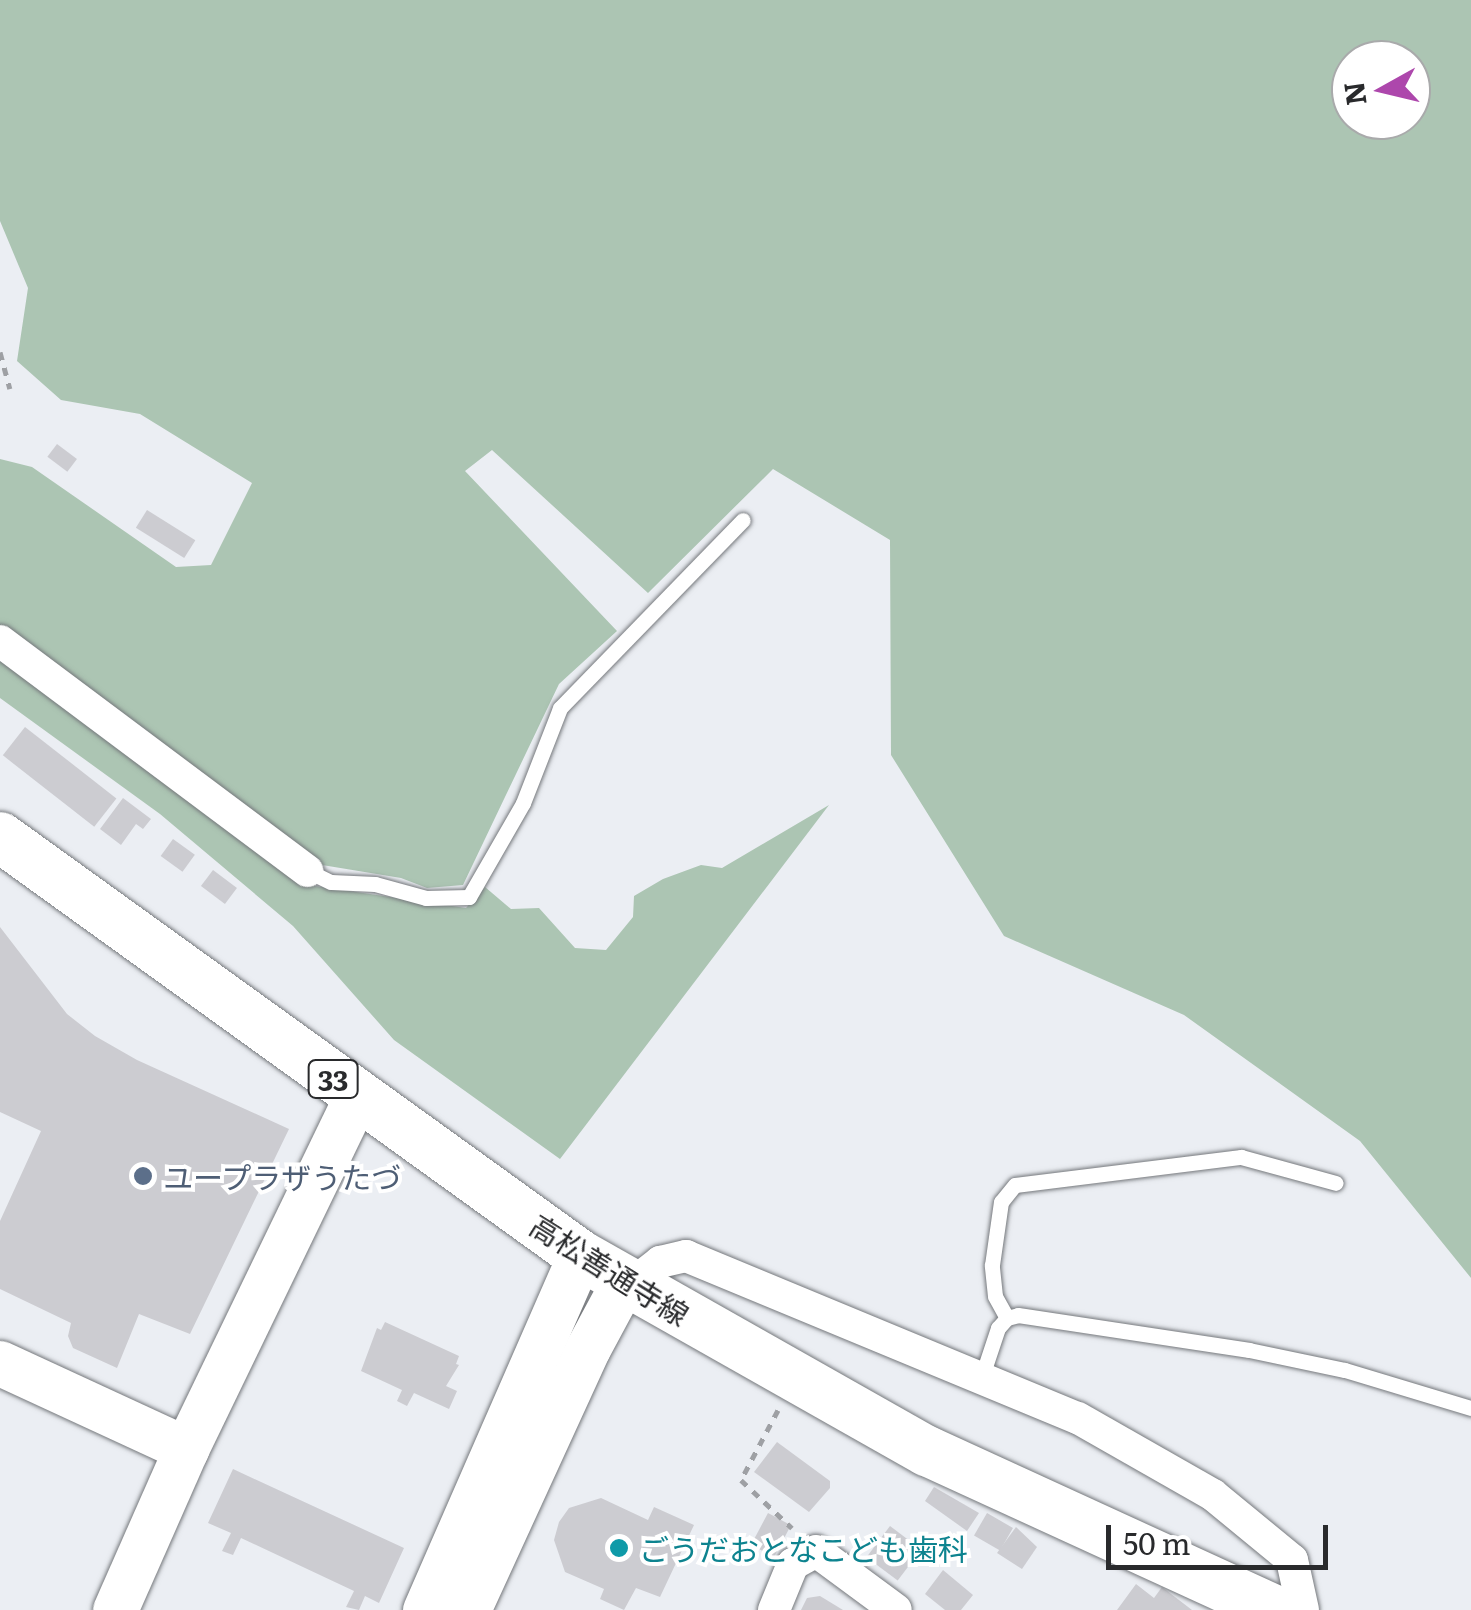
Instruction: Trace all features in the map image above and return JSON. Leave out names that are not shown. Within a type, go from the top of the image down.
[{"type":"main road","name":"高松善通寺線","points":[[0,838],[580,1256],[926,1451],[1274,1610]]},
{"type":"street","points":[[0,641],[308,871]]},
{"type":"street","points":[[115,1610],[186,1448],[356,1096]]},
{"type":"street","points":[[425,1610],[580,1256]]},
{"type":"street","points":[[468,1610],[588,1348],[628,1282],[660,1262],[686,1256],[1078,1418],[1213,1495],[1292,1560],[1303,1610]]},
{"type":"street","points":[[0,1363],[186,1448]]},
{"type":"street","points":[[774,1610],[793,1564],[816,1551],[896,1610]]},
{"type":"lane","points":[[308,871],[332,882],[375,884],[426,898],[469,897],[523,804],[560,708],[743,520]]},
{"type":"lane","points":[[1007,1318],[995,1296],[992,1265],[1001,1202],[1015,1185],[1241,1157],[1336,1183]]},
{"type":"lane","points":[[982,1376],[998,1328],[1007,1318],[1043,1317],[1346,1370],[1471,1408]]},
{"type":"path","points":[[0,352],[10,389]]},
{"type":"path","points":[[795,1378],[741,1480],[816,1551]]},
{"type":"green space","points":[[0,0],[1471,0],[1471,1278],[1360,1141],[1184,1015],[1004,936],[891,755],[890,540],[773,469],[648,593],[492,450],[465,471],[617,631],[559,684],[463,885],[427,888],[401,878],[310,863],[0,635],[0,459],[32,467],[176,567],[211,565],[252,483],[140,414],[61,400],[17,361],[28,288],[0,221]]},
{"type":"green space","points":[[0,659],[315,886],[466,908],[485,887],[511,909],[539,908],[575,948],[606,950],[633,917],[634,896],[663,879],[701,865],[722,868],[829,805],[560,1159],[394,1040],[293,926],[160,814],[0,698]]},
{"type":"building","points":[[57,444],[77,459],[67,472],[47,457]]},
{"type":"building","points":[[147,510],[195,540],[184,558],[136,528]]},
{"type":"building","points":[[25,727],[116,798],[94,827],[3,755]]},
{"type":"building","points":[[123,798],[151,819],[143,829],[136,824],[121,845],[100,829]]},
{"type":"building","points":[[173,839],[195,855],[182,872],[161,856]]},
{"type":"building","points":[[213,870],[237,888],[225,904],[201,886]]},
{"type":"building","name":"ユープラザうたづ","points":[[0,927],[67,1014],[95,1036],[137,1060],[289,1129],[190,1334],[139,1314],[117,1368],[73,1348],[68,1336],[71,1323],[0,1289],[0,1221],[41,1131],[0,1112]]},
{"type":"building","points":[[385,1322],[459,1356],[459,1365],[446,1386],[457,1391],[449,1409],[414,1393],[407,1406],[397,1401],[402,1390],[361,1371],[377,1328],[381,1330]]},
{"type":"building","points":[[777,1442],[830,1481],[830,1488],[809,1512],[754,1472]]},
{"type":"building","points":[[233,1469],[404,1548],[379,1603],[365,1596],[359,1610],[346,1607],[354,1591],[241,1538],[233,1555],[222,1551],[231,1533],[208,1523]]},
{"type":"building","points":[[934,1487],[979,1513],[967,1531],[925,1501]]},
{"type":"building","name":"ごうだおとなこども歯科","points":[[601,1498],[648,1520],[654,1507],[694,1525],[660,1597],[636,1588],[624,1610],[600,1599],[604,1589],[565,1572],[554,1540],[559,1522],[569,1508]]},
{"type":"building","points":[[768,1513],[791,1525],[774,1557],[751,1545]]},
{"type":"building","points":[[987,1513],[1013,1528],[1000,1551],[974,1536]]},
{"type":"building","points":[[890,1526],[921,1549],[898,1581],[867,1557]]},
{"type":"building","points":[[1016,1527],[1037,1547],[1022,1569],[997,1553]]},
{"type":"building","points":[[943,1570],[973,1595],[961,1610],[945,1610],[925,1594]]},
{"type":"building","points":[[1136,1584],[1154,1598],[1162,1587],[1192,1610],[1117,1610]]},
{"type":"building","points":[[820,1596],[843,1610],[801,1610],[807,1598]]},
{"type":"place","name":"ユープラザうたづ","points":[[143,1176]]},
{"type":"place","name":"ごうだおとなこども歯科","points":[[619,1548]]}]
